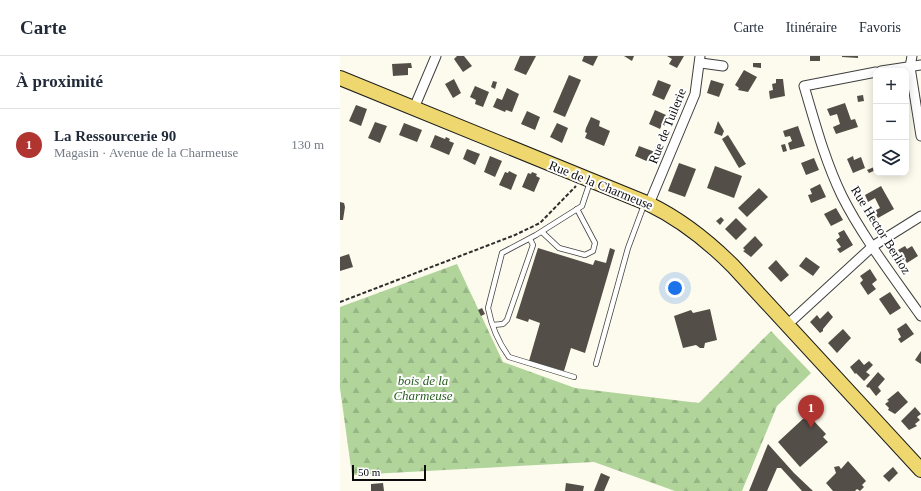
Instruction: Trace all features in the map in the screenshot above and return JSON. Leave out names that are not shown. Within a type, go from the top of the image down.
[{"type":"main road","name":"Rue de la Charmeuse","points":[[340,78],[647,203],[685,224],[712,244],[921,470]]},
{"type":"street","points":[[414,108],[436,56]]},
{"type":"street","points":[[912,56],[910,67],[921,136]]},
{"type":"street","points":[[700,60],[723,66]]},
{"type":"street","name":"Rue de Tuilerie","points":[[647,203],[695,94],[700,60]]},
{"type":"street","points":[[903,68],[921,65]]},
{"type":"street","name":"Rue Hector Berlioz","points":[[873,73],[804,86],[821,144],[842,196],[873,246],[921,316]]},
{"type":"street","points":[[787,325],[873,246],[921,216]]},
{"type":"lane","points":[[574,377],[509,357],[503,348],[493,325],[488,308],[502,253],[542,232],[582,206],[587,179]]},
{"type":"lane","points":[[596,364],[628,248],[647,203]]},
{"type":"lane","points":[[542,232],[559,248],[585,255],[593,251],[595,243],[577,209]]},
{"type":"lane","points":[[493,325],[503,324],[507,320],[533,245],[530,239]]},
{"type":"path","points":[[340,302],[515,235],[540,223],[587,179]]},
{"type":"green space","name":"bois de la Charmeuse","points":[[457,264],[503,362],[575,388],[699,403],[771,331],[811,373],[777,406],[742,491],[675,491],[594,462],[352,475],[340,388],[340,307]]},
{"type":"building","points":[[457,56],[464,56],[472,66],[463,72],[454,59]]},
{"type":"building","points":[[520,56],[536,56],[526,75],[514,70]]},
{"type":"building","points":[[584,56],[598,56],[593,66],[582,61]]},
{"type":"building","points":[[624,56],[634,56],[632,61]]},
{"type":"building","points":[[667,56],[684,56],[677,68],[669,64],[672,59]]},
{"type":"building","points":[[810,56],[820,56],[820,61],[810,61]]},
{"type":"building","points":[[858,56],[858,58],[842,57]]},
{"type":"building","points":[[411,63],[412,68],[408,68],[408,75],[393,76],[392,64]]},
{"type":"building","points":[[753,63],[761,63],[761,68],[753,67]]},
{"type":"building","points":[[744,70],[757,77],[748,92],[738,90],[739,88],[735,85]]},
{"type":"building","points":[[569,75],[581,80],[565,117],[553,112]]},
{"type":"building","points":[[454,79],[461,93],[453,98],[445,84]]},
{"type":"building","points":[[776,79],[783,79],[785,96],[770,99],[769,91],[773,90],[772,84],[776,83]]},
{"type":"building","points":[[658,80],[671,85],[664,100],[652,95]]},
{"type":"building","points":[[711,80],[724,84],[719,97],[707,93]]},
{"type":"building","points":[[493,81],[497,82],[495,89],[491,87]]},
{"type":"building","points":[[475,86],[489,92],[483,107],[475,104],[476,100],[470,97]]},
{"type":"building","points":[[507,88],[519,94],[512,112],[506,110],[505,112],[493,107],[497,98],[502,100]]},
{"type":"building","points":[[863,95],[864,101],[858,102],[857,96]]},
{"type":"building","points":[[845,103],[851,120],[855,119],[858,127],[836,134],[833,127],[840,124],[837,114],[830,116],[827,109]]},
{"type":"building","points":[[356,105],[367,109],[361,126],[349,121]]},
{"type":"building","points":[[655,110],[666,115],[660,129],[649,124]]},
{"type":"building","points":[[527,111],[540,117],[535,130],[521,124]]},
{"type":"building","points":[[591,117],[600,121],[599,126],[610,131],[604,146],[585,138],[587,133],[585,132],[586,128]]},
{"type":"building","points":[[718,121],[724,131],[722,136],[714,133]]},
{"type":"building","points":[[375,122],[387,126],[380,143],[368,138]]},
{"type":"building","points":[[404,123],[422,130],[417,142],[399,135]]},
{"type":"building","points":[[557,123],[568,128],[562,143],[550,137]]},
{"type":"building","points":[[798,126],[805,146],[790,150],[788,143],[792,141],[790,136],[785,137],[783,131]]},
{"type":"building","points":[[435,135],[445,139],[446,137],[450,139],[449,141],[454,143],[449,155],[430,147]]},
{"type":"building","points":[[728,135],[746,164],[739,168],[722,139]]},
{"type":"building","points":[[785,144],[787,151],[783,152],[781,145]]},
{"type":"building","points":[[639,146],[655,152],[651,163],[635,156]]},
{"type":"building","points":[[467,149],[480,154],[475,165],[463,159]]},
{"type":"building","points":[[490,156],[502,161],[495,177],[484,172]]},
{"type":"building","points":[[853,156],[854,160],[861,157],[865,168],[853,173],[847,159]]},
{"type":"building","points":[[814,158],[819,170],[806,175],[801,163]]},
{"type":"building","points":[[679,163],[696,169],[685,197],[668,191]]},
{"type":"building","points":[[715,166],[742,176],[734,198],[707,188]]},
{"type":"building","points":[[873,167],[873,171],[869,173],[867,170]]},
{"type":"building","points":[[509,171],[517,175],[511,190],[499,185],[505,172],[508,173]]},
{"type":"building","points":[[532,172],[537,174],[536,176],[540,178],[534,192],[522,187],[528,173],[531,174]]},
{"type":"building","points":[[820,184],[826,197],[811,203],[808,195],[812,194],[810,189]]},
{"type":"building","points":[[881,186],[894,209],[878,218],[874,211],[880,208],[875,198],[868,202],[865,195]]},
{"type":"building","points":[[759,188],[768,197],[747,217],[738,208]]},
{"type":"building","points":[[340,202],[344,203],[345,207],[343,220],[340,220]]},
{"type":"building","points":[[836,208],[843,220],[831,226],[824,214]]},
{"type":"building","points":[[721,217],[724,220],[720,225],[716,221]]},
{"type":"building","points":[[736,218],[747,229],[736,240],[725,229]]},
{"type":"building","points":[[844,230],[853,245],[840,253],[837,249],[841,247],[836,240],[840,237],[838,233]]},
{"type":"building","points":[[755,236],[763,245],[751,257],[743,251],[745,250],[743,248]]},
{"type":"building","points":[[905,246],[907,249],[912,246],[918,256],[907,263],[898,250]]},
{"type":"building","points":[[538,248],[593,265],[595,260],[606,263],[610,248],[615,250],[585,353],[571,348],[564,371],[529,361],[540,323],[529,319],[528,322],[516,318]]},
{"type":"building","points":[[349,254],[353,267],[340,271],[340,257]]},
{"type":"building","points":[[806,257],[820,267],[813,276],[799,266]]},
{"type":"building","points":[[776,260],[789,275],[781,282],[768,268]]},
{"type":"building","points":[[870,269],[877,280],[872,284],[876,289],[868,295],[860,283],[863,280],[860,276]]},
{"type":"building","points":[[890,292],[901,308],[890,315],[879,299]]},
{"type":"building","points":[[482,308],[485,314],[481,316],[478,310]]},
{"type":"building","points":[[710,309],[717,340],[705,343],[704,348],[700,348],[696,345],[683,348],[674,316],[691,310],[693,313]]},
{"type":"building","points":[[828,311],[833,317],[820,333],[810,322],[817,315],[820,319]]},
{"type":"building","points":[[906,323],[914,334],[901,343],[898,339],[901,337],[897,329]]},
{"type":"building","points":[[843,329],[851,338],[837,353],[828,343]]},
{"type":"building","points":[[921,351],[921,364],[915,360]]},
{"type":"building","points":[[859,359],[864,365],[869,361],[873,365],[866,372],[870,375],[864,381],[856,373],[855,374],[850,367]]},
{"type":"building","points":[[878,372],[885,379],[878,387],[881,391],[876,396],[869,387],[868,388],[866,386]]},
{"type":"building","points":[[898,391],[908,402],[895,414],[888,410],[889,408],[885,404],[889,401],[887,400]]},
{"type":"building","points":[[915,407],[921,414],[917,417],[920,420],[915,424],[917,426],[909,430],[901,421]]},
{"type":"building","points":[[805,417],[810,423],[813,420],[826,434],[823,437],[828,442],[800,467],[778,442]]},
{"type":"building","points":[[768,444],[794,473],[813,491],[802,491],[781,468],[777,468],[767,491],[749,491]]},
{"type":"building","points":[[848,461],[866,481],[862,485],[864,487],[860,491],[857,489],[855,491],[833,491],[826,483],[836,473],[834,467],[839,466],[841,469]]},
{"type":"building","points":[[893,467],[898,473],[889,482],[883,476]]},
{"type":"building","points":[[601,473],[610,477],[604,491],[594,491]]},
{"type":"building","points":[[383,483],[384,491],[371,491],[371,484]]},
{"type":"building","points":[[566,483],[584,486],[583,491],[565,491]]},
{"type":"place","name":"La Ressourcerie 90","points":[[811,428]]}]
